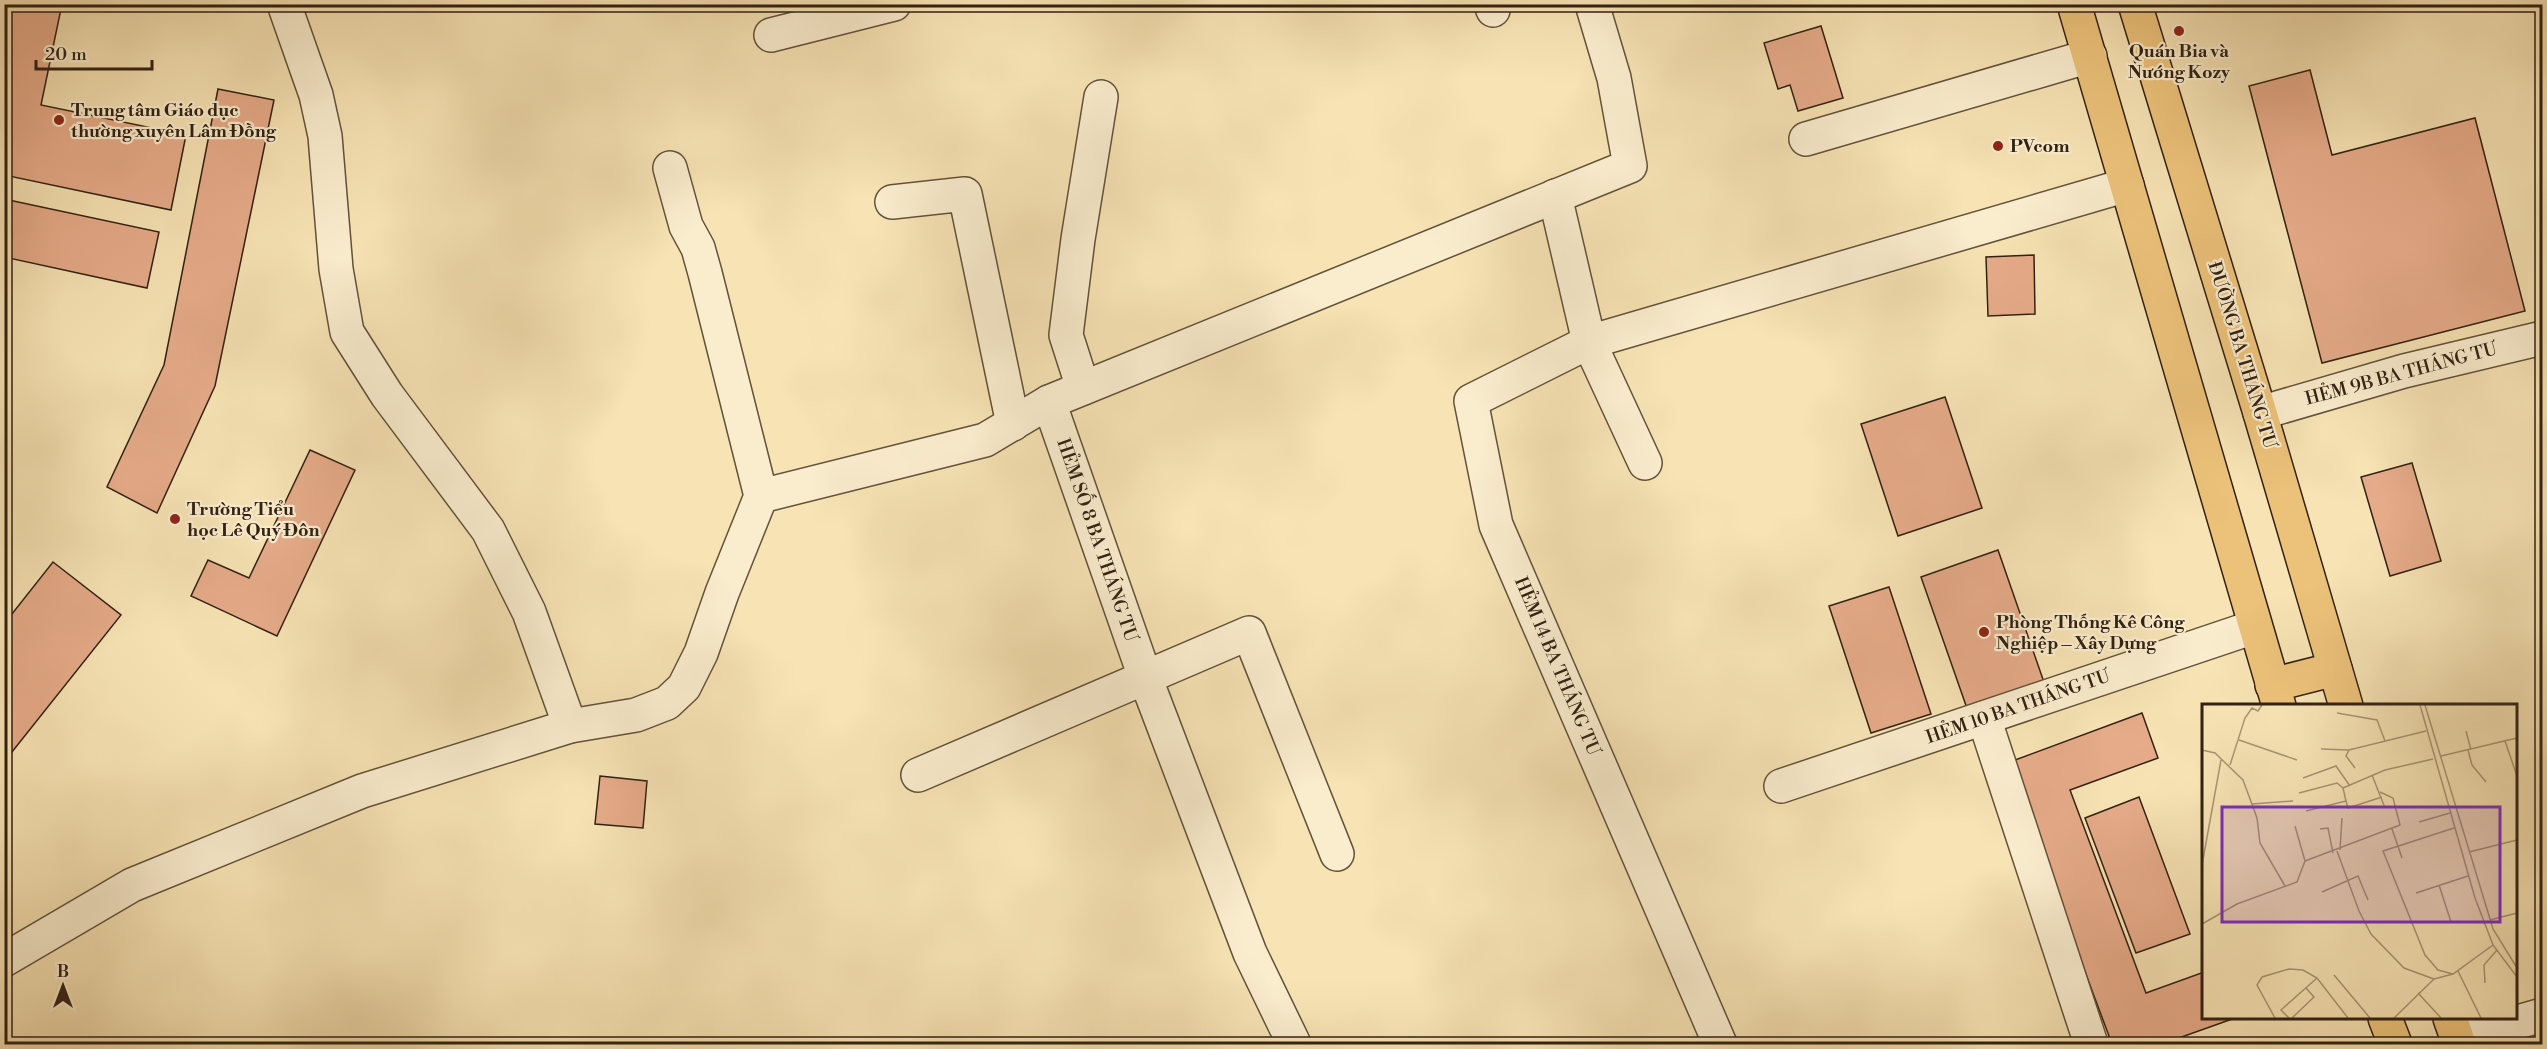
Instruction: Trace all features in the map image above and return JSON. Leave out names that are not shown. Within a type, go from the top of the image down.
[{"type":"main road","points":[[2074,4],[2254,627],[2276,695],[2335,669]]},
{"type":"main road","name":"ĐƯỜNG BA THÁNG TƯ","points":[[2135,4],[2260,413],[2346,704]]},
{"type":"main road","points":[[2386,1019],[2395,1044]]},
{"type":"street","points":[[284,4],[316,95],[325,136],[336,269],[346,332],[387,395],[488,530],[529,612],[570,726]]},
{"type":"street","points":[[771,35],[894,4]]},
{"type":"street","points":[[761,496],[985,440],[1049,402],[1630,166],[1614,78],[1592,4]]},
{"type":"street","points":[[1806,139],[2090,56]]},
{"type":"street","points":[[1083,388],[1066,335],[1078,239],[1101,97]]},
{"type":"street","points":[[4,960],[132,885],[362,791],[570,726],[636,715],[667,703],[684,687],[701,653],[761,496],[705,273],[698,248],[686,226],[670,168]]},
{"type":"street","points":[[1589,342],[2127,186]]},
{"type":"street","points":[[892,202],[965,194],[1013,424]]},
{"type":"street","points":[[1555,196],[1589,342],[1645,463]]},
{"type":"street","name":"HẺM 9B BA THÁNG TƯ","points":[[2260,413],[2403,371],[2542,338]]},
{"type":"street","name":"HẺM 14 BA THÁNG TƯ","points":[[1589,342],[1471,400],[1496,525],[1720,1044]]},
{"type":"street","name":"HẺM SỐ 8 BA THÁNG TƯ","points":[[1049,402],[1145,677],[1250,954],[1294,1044]]},
{"type":"street","name":"HẺM 10 BA THÁNG TƯ","points":[[1781,786],[2254,627]]},
{"type":"street","points":[[918,775],[1249,633],[1336,854]]},
{"type":"street","points":[[1984,718],[2091,1044]]},
{"type":"street","points":[[2456,1034],[2542,1015]]},
{"type":"building","name":"Trung tâm Giáo dục thường xuyên Lâm Đồng","points":[[4,4],[62,4],[41,105],[186,135],[171,210],[4,175]]},
{"type":"building","points":[[1821,26],[1843,98],[1798,111],[1790,85],[1778,89],[1764,43]]},
{"type":"building","points":[[2310,70],[2332,155],[2475,118],[2525,311],[2322,363],[2249,86]]},
{"type":"building","points":[[218,89],[274,100],[215,386],[157,513],[107,487],[164,365]]},
{"type":"building","points":[[4,199],[159,232],[147,288],[4,257]]},
{"type":"building","points":[[2034,255],[2035,314],[1988,316],[1986,257]]},
{"type":"building","points":[[1945,397],[1982,508],[1898,536],[1861,424]]},
{"type":"building","points":[[310,450],[355,470],[277,636],[191,596],[208,560],[249,578]]},
{"type":"building","points":[[2412,463],[2441,561],[2390,576],[2361,477]]},
{"type":"building","name":"Phòng Thống Kê Công Nghiệp – Xây Dựng","points":[[1998,550],[2046,688],[1969,714],[1921,577]]},
{"type":"building","points":[[53,562],[121,615],[4,762],[4,624]]},
{"type":"building","points":[[1889,587],[1931,714],[1871,733],[1829,606]]},
{"type":"building","points":[[2142,713],[2158,758],[2070,790],[2146,993],[2202,973],[2202,1019],[2232,1019],[2162,1044],[2112,1044],[2007,763]]},
{"type":"building","points":[[600,776],[647,781],[643,828],[595,824]]},
{"type":"building","points":[[2139,797],[2190,934],[2136,953],[2085,818]]},
{"type":"place","name":"Quán Bia và Nướng Kozy","points":[[2179,31]]},
{"type":"place","name":"Trung tâm Giáo dục thường xuyên Lâm Đồng","points":[[59,120]]},
{"type":"place","name":"PVcom","points":[[1998,146]]},
{"type":"place","name":"Trường Tiểu học Lê Quý Đôn","points":[[175,519]]},
{"type":"place","name":"Phòng Thống Kê Công Nghiệp – Xây Dựng","points":[[1984,632]]}]
